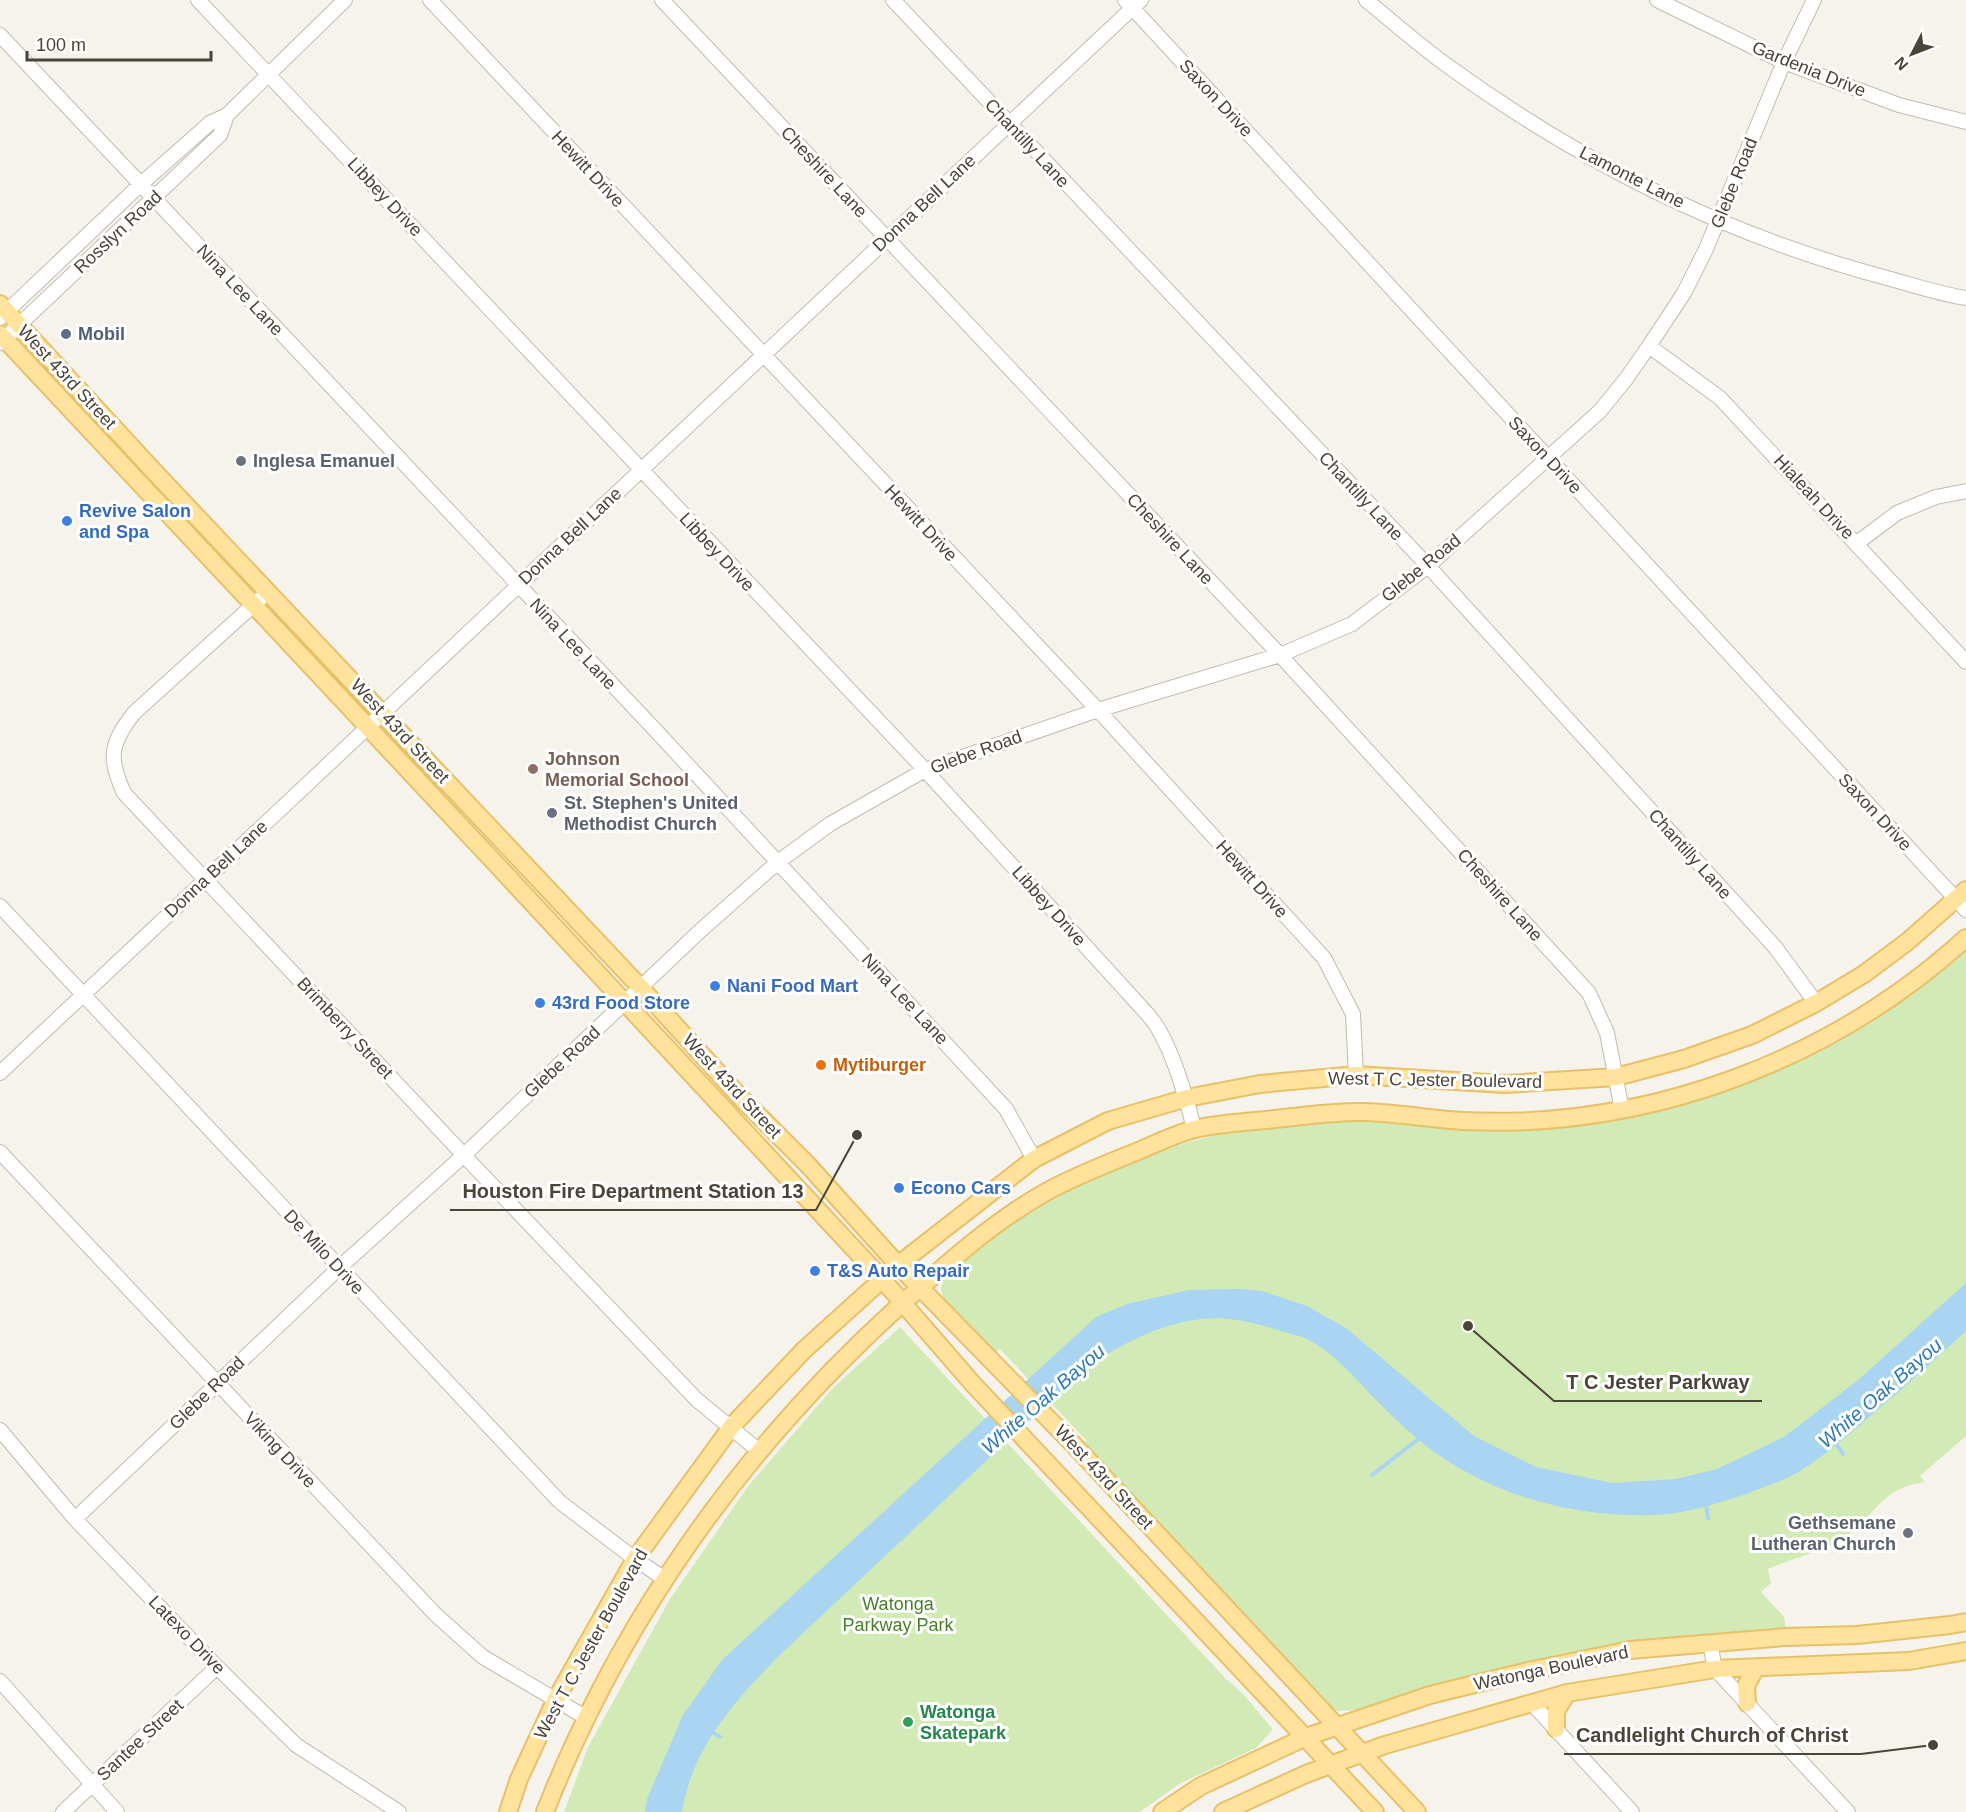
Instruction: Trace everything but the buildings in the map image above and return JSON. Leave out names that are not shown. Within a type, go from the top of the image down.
[{"type":"main road","name":"West 43rd Street","points":[[2,311],[19,325],[641,988],[743,1100],[808,1165],[898,1264],[1073,1443],[1417,1812]]},
{"type":"main road","name":"West 43rd Street","points":[[1,339],[497,865],[882,1279],[973,1384],[1375,1812]]},
{"type":"main road","points":[[136,480],[149,466]]},
{"type":"main road","points":[[497,865],[513,851]]},
{"type":"main road","name":"West T C Jester Boulevard","points":[[508,1812],[519,1779],[555,1701],[635,1559],[732,1426],[804,1350],[898,1264],[1034,1159],[1108,1121],[1186,1098],[1260,1084],[1356,1075],[1505,1084],[1616,1077],[1684,1059],[1752,1035],[1816,1003],[1864,974],[1963,900]]},
{"type":"main road","name":"West T C Jester Boulevard","points":[[545,1812],[585,1718],[616,1658],[665,1579],[706,1519],[758,1450],[865,1338],[903,1303],[1001,1221],[1047,1192],[1101,1166],[1194,1129],[1362,1112],[1464,1121],[1530,1121],[1622,1110],[1688,1094],[1791,1056],[1852,1023],[1891,999],[1966,938]]},
{"type":"main road","points":[[728,1114],[743,1100]]},
{"type":"main road","points":[[793,1185],[808,1165]]},
{"type":"main road","points":[[1123,1542],[1145,1522]]},
{"type":"main road","name":"Watonga Boulevard","points":[[1162,1812],[1201,1786],[1306,1737],[1430,1695],[1524,1672],[1630,1650],[1857,1635],[1966,1622]]},
{"type":"main road","name":"Watonga Boulevard","points":[[1222,1812],[1331,1765],[1385,1745],[1567,1693],[1715,1669],[1909,1661],[1966,1651]]},
{"type":"main road","points":[[1747,1703],[1746,1686],[1756,1667]]},
{"type":"main road","points":[[1556,1729],[1556,1711],[1567,1693]]},
{"type":"street","name":"Libbey Drive","points":[[198,0],[925,770],[1158,1027],[1186,1098],[1194,1129]]},
{"type":"street","name":"Rosslyn Road","points":[[2,311],[210,123],[227,115],[345,0]]},
{"type":"street","name":"Hewitt Drive","points":[[430,0],[1098,710],[1324,958],[1353,1014],[1356,1075]]},
{"type":"street","name":"Cheshire Lane","points":[[662,0],[1280,656],[1589,993],[1607,1033],[1622,1110]]},
{"type":"street","name":"Chantilly Lane","points":[[893,0],[1428,566],[1775,948],[1816,1003]]},
{"type":"street","name":"Lamonte Lane","points":[[1366,0],[1448,66],[1548,133],[1625,177],[1718,221],[1769,242],[1829,263],[1966,298]]},
{"type":"street","name":"Gardenia Drive","points":[[1657,0],[1784,62],[1899,105],[1966,122]]},
{"type":"street","name":"Glebe Road","points":[[75,1519],[339,1268],[464,1155],[682,948],[778,862],[830,824],[925,770],[1098,710],[1280,656],[1352,624],[1428,566],[1614,396],[1649,346],[1684,293],[1706,249],[1784,62],[1814,0]]},
{"type":"street","name":"Donna Bell Lane","points":[[0,1073],[1009,123],[1133,3]]},
{"type":"street","name":"Saxon Drive","points":[[1133,3],[1548,458],[1963,900]]},
{"type":"street","name":"Nina Lee Lane","points":[[0,35],[778,862],[1006,1109],[1034,1159]]},
{"type":"street","name":"Rosslyn Road","points":[[1,339],[19,325],[220,135],[227,115]]},
{"type":"street","name":"Hialeah Drive","points":[[1649,346],[1720,398],[1966,662]]},
{"type":"street","points":[[1857,543],[1897,513],[1936,496],[1966,491]]},
{"type":"street","name":"Brimberry Street","points":[[268,592],[134,713],[120,732],[114,748],[115,772],[124,793],[697,1400],[732,1426],[758,1450]]},
{"type":"street","name":"De Milo Drive","points":[[0,906],[560,1502],[665,1579]]},
{"type":"street","name":"Viking Drive","points":[[0,1152],[436,1615],[483,1657],[585,1718]]},
{"type":"street","name":"Latexo Drive","points":[[0,1430],[75,1519],[217,1667],[296,1745],[399,1812]]},
{"type":"street","points":[[1710,1643],[1715,1669],[1848,1812]]},
{"type":"street","name":"Santee Street","points":[[63,1812],[217,1667]]},
{"type":"street","points":[[0,1681],[117,1812]]},
{"type":"street","points":[[1535,1702],[1538,1710],[1632,1812]]},
{"type":"green space","points":[[1966,948],[1966,1436],[1920,1476],[1925,1482],[1897,1490],[1842,1539],[1825,1548],[1768,1569],[1771,1583],[1761,1592],[1784,1617],[1786,1630],[1702,1635],[1657,1642],[1456,1680],[1358,1710],[1338,1711],[1329,1707],[1083,1445],[1087,1441],[1000,1349],[996,1352],[943,1298],[941,1288],[944,1278],[1012,1223],[1085,1181],[1136,1159],[1241,1129],[1322,1120],[1614,1117],[1867,1025]]},
{"type":"green space","name":"Watonga Parkway Park","points":[[900,1327],[1226,1679],[1245,1696],[1273,1729],[1256,1748],[1179,1784],[1140,1812],[564,1812],[588,1747],[670,1599],[749,1485],[833,1388]]},
{"type":"water","name":"White Oak Bayou","points":[[1966,1283],[1966,1331],[1829,1450],[1794,1475],[1781,1481],[1703,1507],[1658,1515],[1602,1513],[1546,1503],[1519,1495],[1467,1473],[1417,1439],[1334,1358],[1303,1337],[1245,1321],[1216,1318],[1175,1324],[1156,1330],[1118,1348],[1083,1370],[767,1668],[735,1704],[707,1744],[687,1788],[682,1812],[645,1812],[647,1799],[683,1715],[722,1660],[1096,1317],[1127,1304],[1189,1290],[1239,1289],[1262,1291],[1307,1306],[1346,1328],[1474,1436],[1536,1467],[1612,1483],[1676,1479],[1717,1469],[1784,1437],[1857,1381]]},
{"type":"waterway","points":[[1372,1475],[1421,1437]]},
{"type":"waterway","name":"White Oak Bayou","points":[[1835,1442],[1843,1454]]},
{"type":"waterway","points":[[1706,1504],[1708,1518]]},
{"type":"waterway","points":[[710,1731],[720,1737]]},
{"type":"place","name":"Mobil","points":[[66,334]]},
{"type":"place","name":"Inglesa Emanuel","points":[[241,461]]},
{"type":"place","name":"Revive Salon and Spa","points":[[67,521]]},
{"type":"place","name":"Johnson Memorial School","points":[[533,769]]},
{"type":"place","name":"St. Stephen's United Methodist Church","points":[[552,813]]},
{"type":"place","name":"Nani Food Mart","points":[[715,986]]},
{"type":"place","name":"43rd Food Store","points":[[540,1003]]},
{"type":"place","name":"Mytiburger","points":[[821,1065]]},
{"type":"place","name":"Houston Fire Department Station 13","points":[[857,1135]]},
{"type":"place","name":"Econo Cars","points":[[899,1188]]},
{"type":"place","name":"T&S Auto Repair","points":[[815,1271]]},
{"type":"place","name":"T C Jester Parkway","points":[[1468,1326]]},
{"type":"place","name":"Gethsemane Lutheran Church","points":[[1908,1533]]},
{"type":"place","name":"Watonga Skatepark","points":[[908,1722]]},
{"type":"place","name":"Candlelight Church of Christ","points":[[1933,1745]]}]
